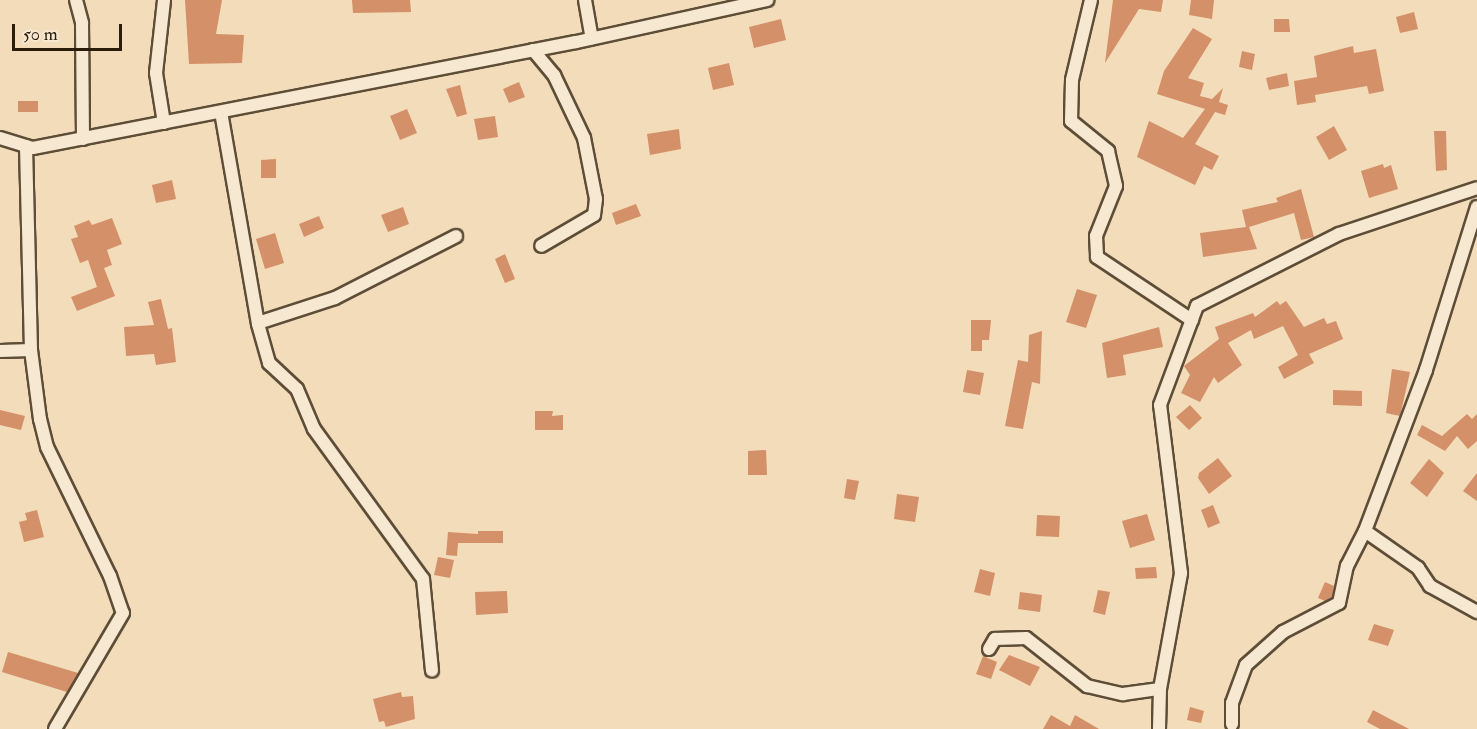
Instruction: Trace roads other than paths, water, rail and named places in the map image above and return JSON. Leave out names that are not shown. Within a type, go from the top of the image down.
[{"type":"street","points":[[76,0],[82,24],[83,139]]},
{"type":"street","points":[[164,0],[156,73],[164,123]]},
{"type":"street","points":[[585,0],[592,38]]},
{"type":"street","points":[[0,138],[33,148],[533,50],[767,0]]},
{"type":"street","points":[[1091,0],[1072,80],[1071,121],[1108,151],[1116,186],[1096,236],[1097,257],[1192,320]]},
{"type":"street","points":[[533,50],[554,75],[584,138],[596,199],[594,215],[541,246]]},
{"type":"street","points":[[221,111],[258,323],[269,363],[297,389],[314,429],[423,579],[432,671]]},
{"type":"street","points":[[26,146],[31,350],[47,447],[110,576],[123,613],[55,729]]},
{"type":"street","points":[[1159,729],[1160,689],[1181,573],[1160,405],[1197,306],[1339,234],[1477,188]]},
{"type":"street","points":[[1232,724],[1232,703],[1246,665],[1282,632],[1339,603],[1347,566],[1365,531],[1426,370],[1477,207]]},
{"type":"street","points":[[258,323],[335,298],[456,236]]},
{"type":"street","points":[[0,351],[31,350]]},
{"type":"street","points":[[1365,531],[1418,568],[1430,586],[1477,612]]},
{"type":"street","points":[[989,649],[995,639],[1026,638],[1087,686],[1123,694],[1160,689]]}]
